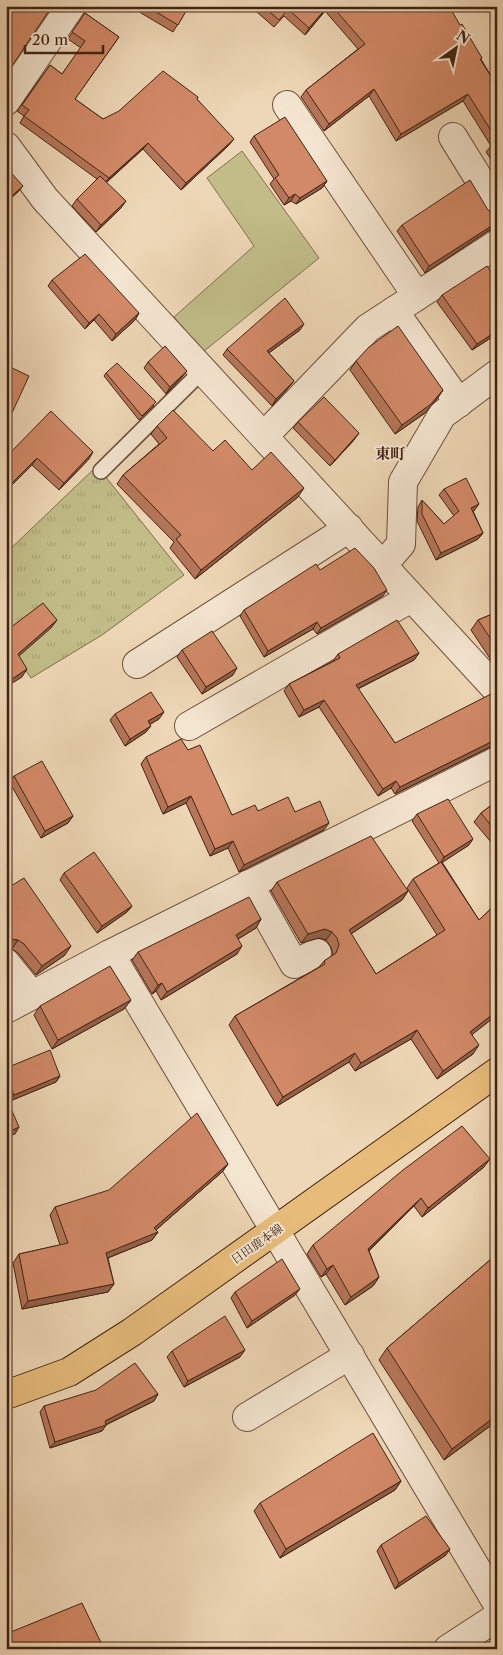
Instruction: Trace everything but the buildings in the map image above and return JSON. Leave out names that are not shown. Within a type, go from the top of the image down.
[{"type":"main road","name":"日田鹿本線","points":[[6,1395],[69,1372],[132,1332],[497,1072]]},
{"type":"street","points":[[6,101],[71,6]]},
{"type":"street","points":[[287,105],[417,296]]},
{"type":"street","points":[[453,137],[497,208]]},
{"type":"street","points":[[6,146],[45,199],[497,690]]},
{"type":"street","points":[[264,436],[368,328],[497,244]]},
{"type":"street","points":[[394,311],[459,403]]},
{"type":"street","points":[[383,565],[401,544],[403,482],[442,415],[497,374]]},
{"type":"street","points":[[137,664],[349,528]]},
{"type":"street","points":[[189,726],[411,598]]},
{"type":"street","points":[[6,1009],[110,954],[497,761]]},
{"type":"street","points":[[249,884],[294,964],[317,953]]},
{"type":"street","points":[[110,954],[350,1355],[489,1568],[497,1603]]},
{"type":"street","points":[[6,963],[32,995]]},
{"type":"street","points":[[247,1417],[350,1355]]},
{"type":"street","points":[[448,1649],[497,1617]]},
{"type":"lane","points":[[101,471],[204,370]]},
{"type":"green space","points":[[242,151],[319,258],[203,352],[174,317],[254,246],[207,178]]},
{"type":"green space","points":[[97,466],[184,575],[102,635],[31,678],[6,643],[6,597],[12,593],[6,587],[6,553]]},
{"type":"district","name":"東町","points":[[390,454]]}]
